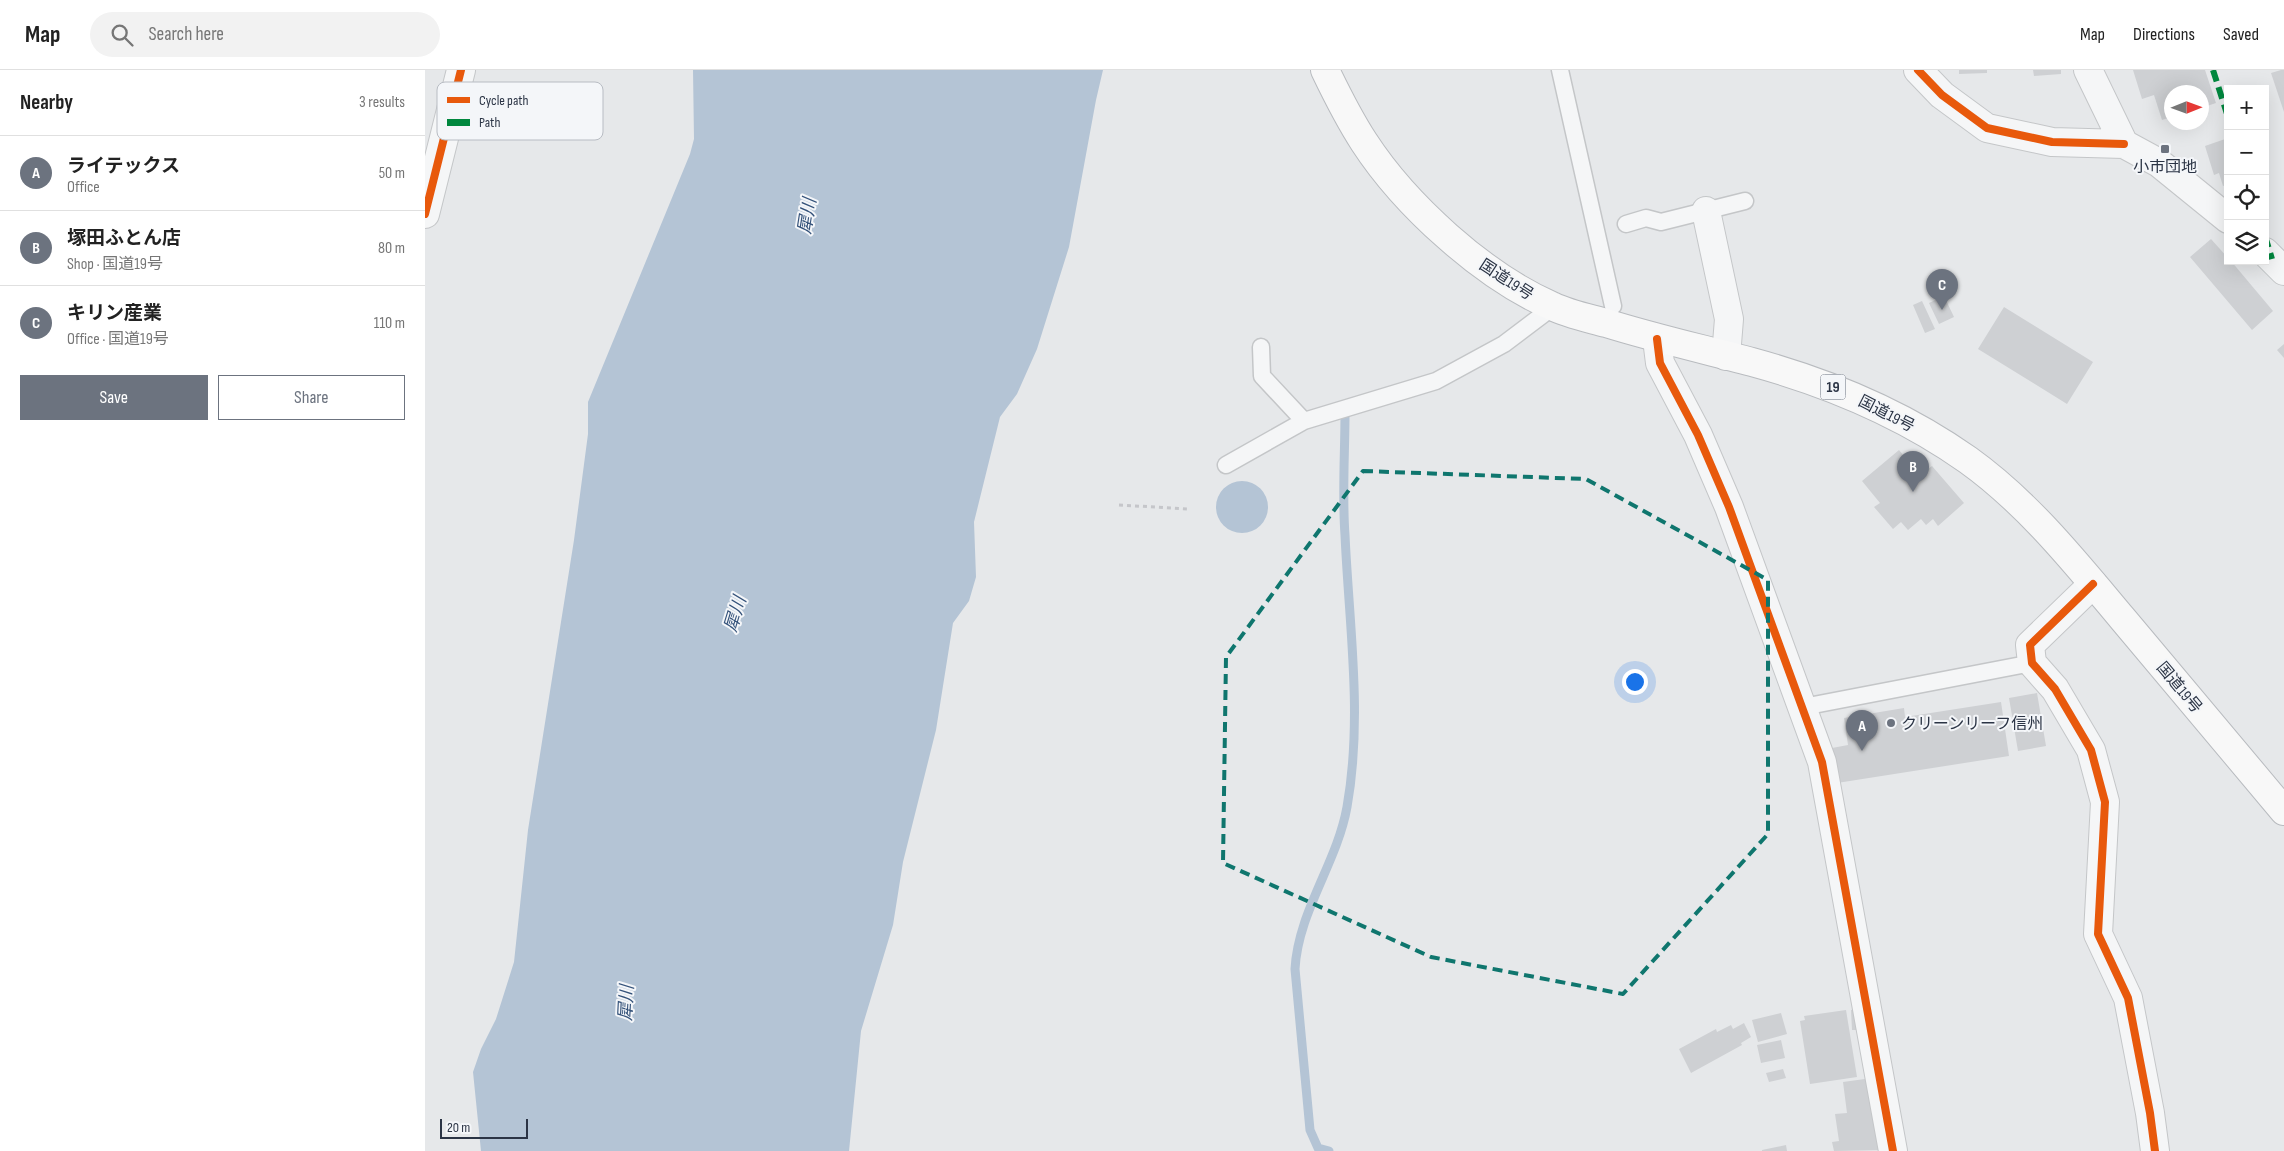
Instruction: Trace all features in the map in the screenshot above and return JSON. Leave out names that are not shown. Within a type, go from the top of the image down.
[{"type":"highway","name":"国道19号","points":[[1325,70],[1340,101],[1365,143],[1394,180],[1425,214],[1467,253],[1521,291],[1553,307],[1657,338],[1799,376],[1843,391],[1919,429],[1969,461],[2016,499],[2093,584],[2284,810]]},
{"type":"street","points":[[2088,70],[2124,144]]},
{"type":"street","points":[[1921,71],[1942,95],[1987,128],[2052,142],[2124,144],[2159,163],[2224,216]]},
{"type":"street","points":[[425,214],[444,140]]},
{"type":"street","points":[[1706,211],[1729,319],[1726,356]]},
{"type":"street","points":[[2269,256],[2284,271]]},
{"type":"street","points":[[1657,338],[1660,363],[1698,435],[1729,507],[1822,762],[1893,1151]]},
{"type":"street","points":[[2093,584],[2030,645],[2032,663],[2055,689],[2091,750],[2105,802],[2098,934],[2128,998],[2150,1113],[2155,1151]]},
{"type":"lane","points":[[1560,70],[1613,306]]},
{"type":"lane","points":[[1626,224],[1646,218],[1661,222],[1745,201]]},
{"type":"lane","points":[[1226,465],[1304,421],[1436,381],[1504,344],[1553,307]]},
{"type":"lane","points":[[1261,347],[1262,376],[1304,421]]},
{"type":"lane","points":[[1803,707],[2032,663]]},
{"type":"path","points":[[1119,505],[1189,509]]},
{"type":"highlighted area","points":[[1363,471],[1586,479],[1768,580],[1768,834],[1623,994],[1431,957],[1223,863],[1226,657]]},
{"type":"water","name":"犀川","points":[[693,70],[1103,70],[1069,247],[1037,349],[1017,394],[1000,417],[974,522],[976,577],[969,601],[953,623],[936,730],[903,862],[893,925],[861,1031],[849,1151],[481,1151],[473,1072],[481,1049],[496,1019],[514,962],[528,830],[574,540],[588,434],[588,402],[690,154],[694,139]]},
{"type":"water","points":[[1242,481],[1252,483],[1260,489],[1266,497],[1268,507],[1266,517],[1260,525],[1252,531],[1242,533],[1232,531],[1224,525],[1218,517],[1216,507],[1218,497],[1224,489],[1232,483]]},
{"type":"building","points":[[1959,70],[1987,70],[1987,73],[1959,74]]},
{"type":"building","points":[[2033,70],[2061,70],[2061,74],[2034,76]]},
{"type":"building","points":[[2133,70],[2205,70],[2216,103],[2209,105],[2209,85],[2164,85],[2164,119],[2162,120],[2154,95],[2142,99]]},
{"type":"building","points":[[2284,70],[2284,112],[2271,73]]},
{"type":"building","points":[[2224,139],[2224,186],[2219,173],[2214,175],[2205,146]]},
{"type":"building","points":[[2211,239],[2224,254],[2224,265],[2234,265],[2273,311],[2252,330],[2190,257]]},
{"type":"building","points":[[1944,296],[1954,317],[1939,324],[1929,303]]},
{"type":"building","points":[[1922,301],[1935,329],[1925,333],[1913,305]]},
{"type":"building","points":[[2004,307],[2093,362],[2067,404],[1978,349]]},
{"type":"building","points":[[2284,344],[2284,358],[2277,350]]},
{"type":"building","points":[[1899,450],[1920,475],[1932,466],[1964,503],[1938,526],[1933,519],[1926,525],[1921,519],[1908,530],[1901,522],[1893,529],[1874,507],[1880,503],[1862,481]]},
{"type":"building","points":[[2037,693],[2046,746],[2018,751],[2009,698]]},
{"type":"building","points":[[2001,702],[2009,756],[1837,783],[1832,748],[1848,745],[1844,718],[1904,708],[1905,717]]},
{"type":"building","points":[[1859,1009],[1861,1030],[1852,1030],[1851,1010]]},
{"type":"building","points":[[1846,1010],[1857,1077],[1810,1084],[1800,1021],[1805,1020],[1804,1016]]},
{"type":"building","points":[[1781,1013],[1787,1034],[1758,1042],[1752,1020]]},
{"type":"building","points":[[1744,1023],[1751,1037],[1741,1043],[1742,1045],[1691,1073],[1679,1049],[1716,1029],[1717,1032],[1731,1025],[1733,1029]]},
{"type":"building","points":[[1781,1040],[1785,1058],[1761,1063],[1757,1045]]},
{"type":"building","points":[[1783,1069],[1786,1078],[1769,1082],[1766,1073]]},
{"type":"building","points":[[1872,1078],[1882,1150],[1834,1151],[1832,1142],[1839,1141],[1835,1114],[1847,1113],[1843,1082]]},
{"type":"building","points":[[1786,1145],[1787,1151],[1762,1151],[1762,1150]]},
{"type":"waterway","points":[[1329,1151],[1318,1148],[1310,1130],[1295,969],[1303,928],[1342,828],[1352,773],[1354,705],[1352,637],[1344,520],[1345,413]]},
{"type":"marked path","points":[[2213,70],[2224,104]]},
{"type":"marked path","points":[[2269,249],[2272,259]]},
{"type":"cycle path","points":[[458,82],[461,70]]},
{"type":"cycle path","points":[[1918,70],[1942,95],[1987,128],[2052,142],[2124,144]]},
{"type":"cycle path","points":[[425,214],[444,140]]},
{"type":"cycle path","points":[[1657,339],[1660,363],[1698,435],[1729,507],[1822,762],[1893,1151]]},
{"type":"cycle path","points":[[2093,584],[2030,645],[2032,663],[2055,689],[2091,750],[2105,802],[2098,934],[2128,998],[2150,1113],[2155,1151]]},
{"type":"place","name":"小市団地","points":[[2165,149]]},
{"type":"place","name":"キリン産業","points":[[1942,310]]},
{"type":"place","name":"塚田ふとん店","points":[[1913,492]]},
{"type":"place","name":"クリーンリーフ信州","points":[[1891,723]]},
{"type":"place","name":"ライテックス","points":[[1862,751]]}]
